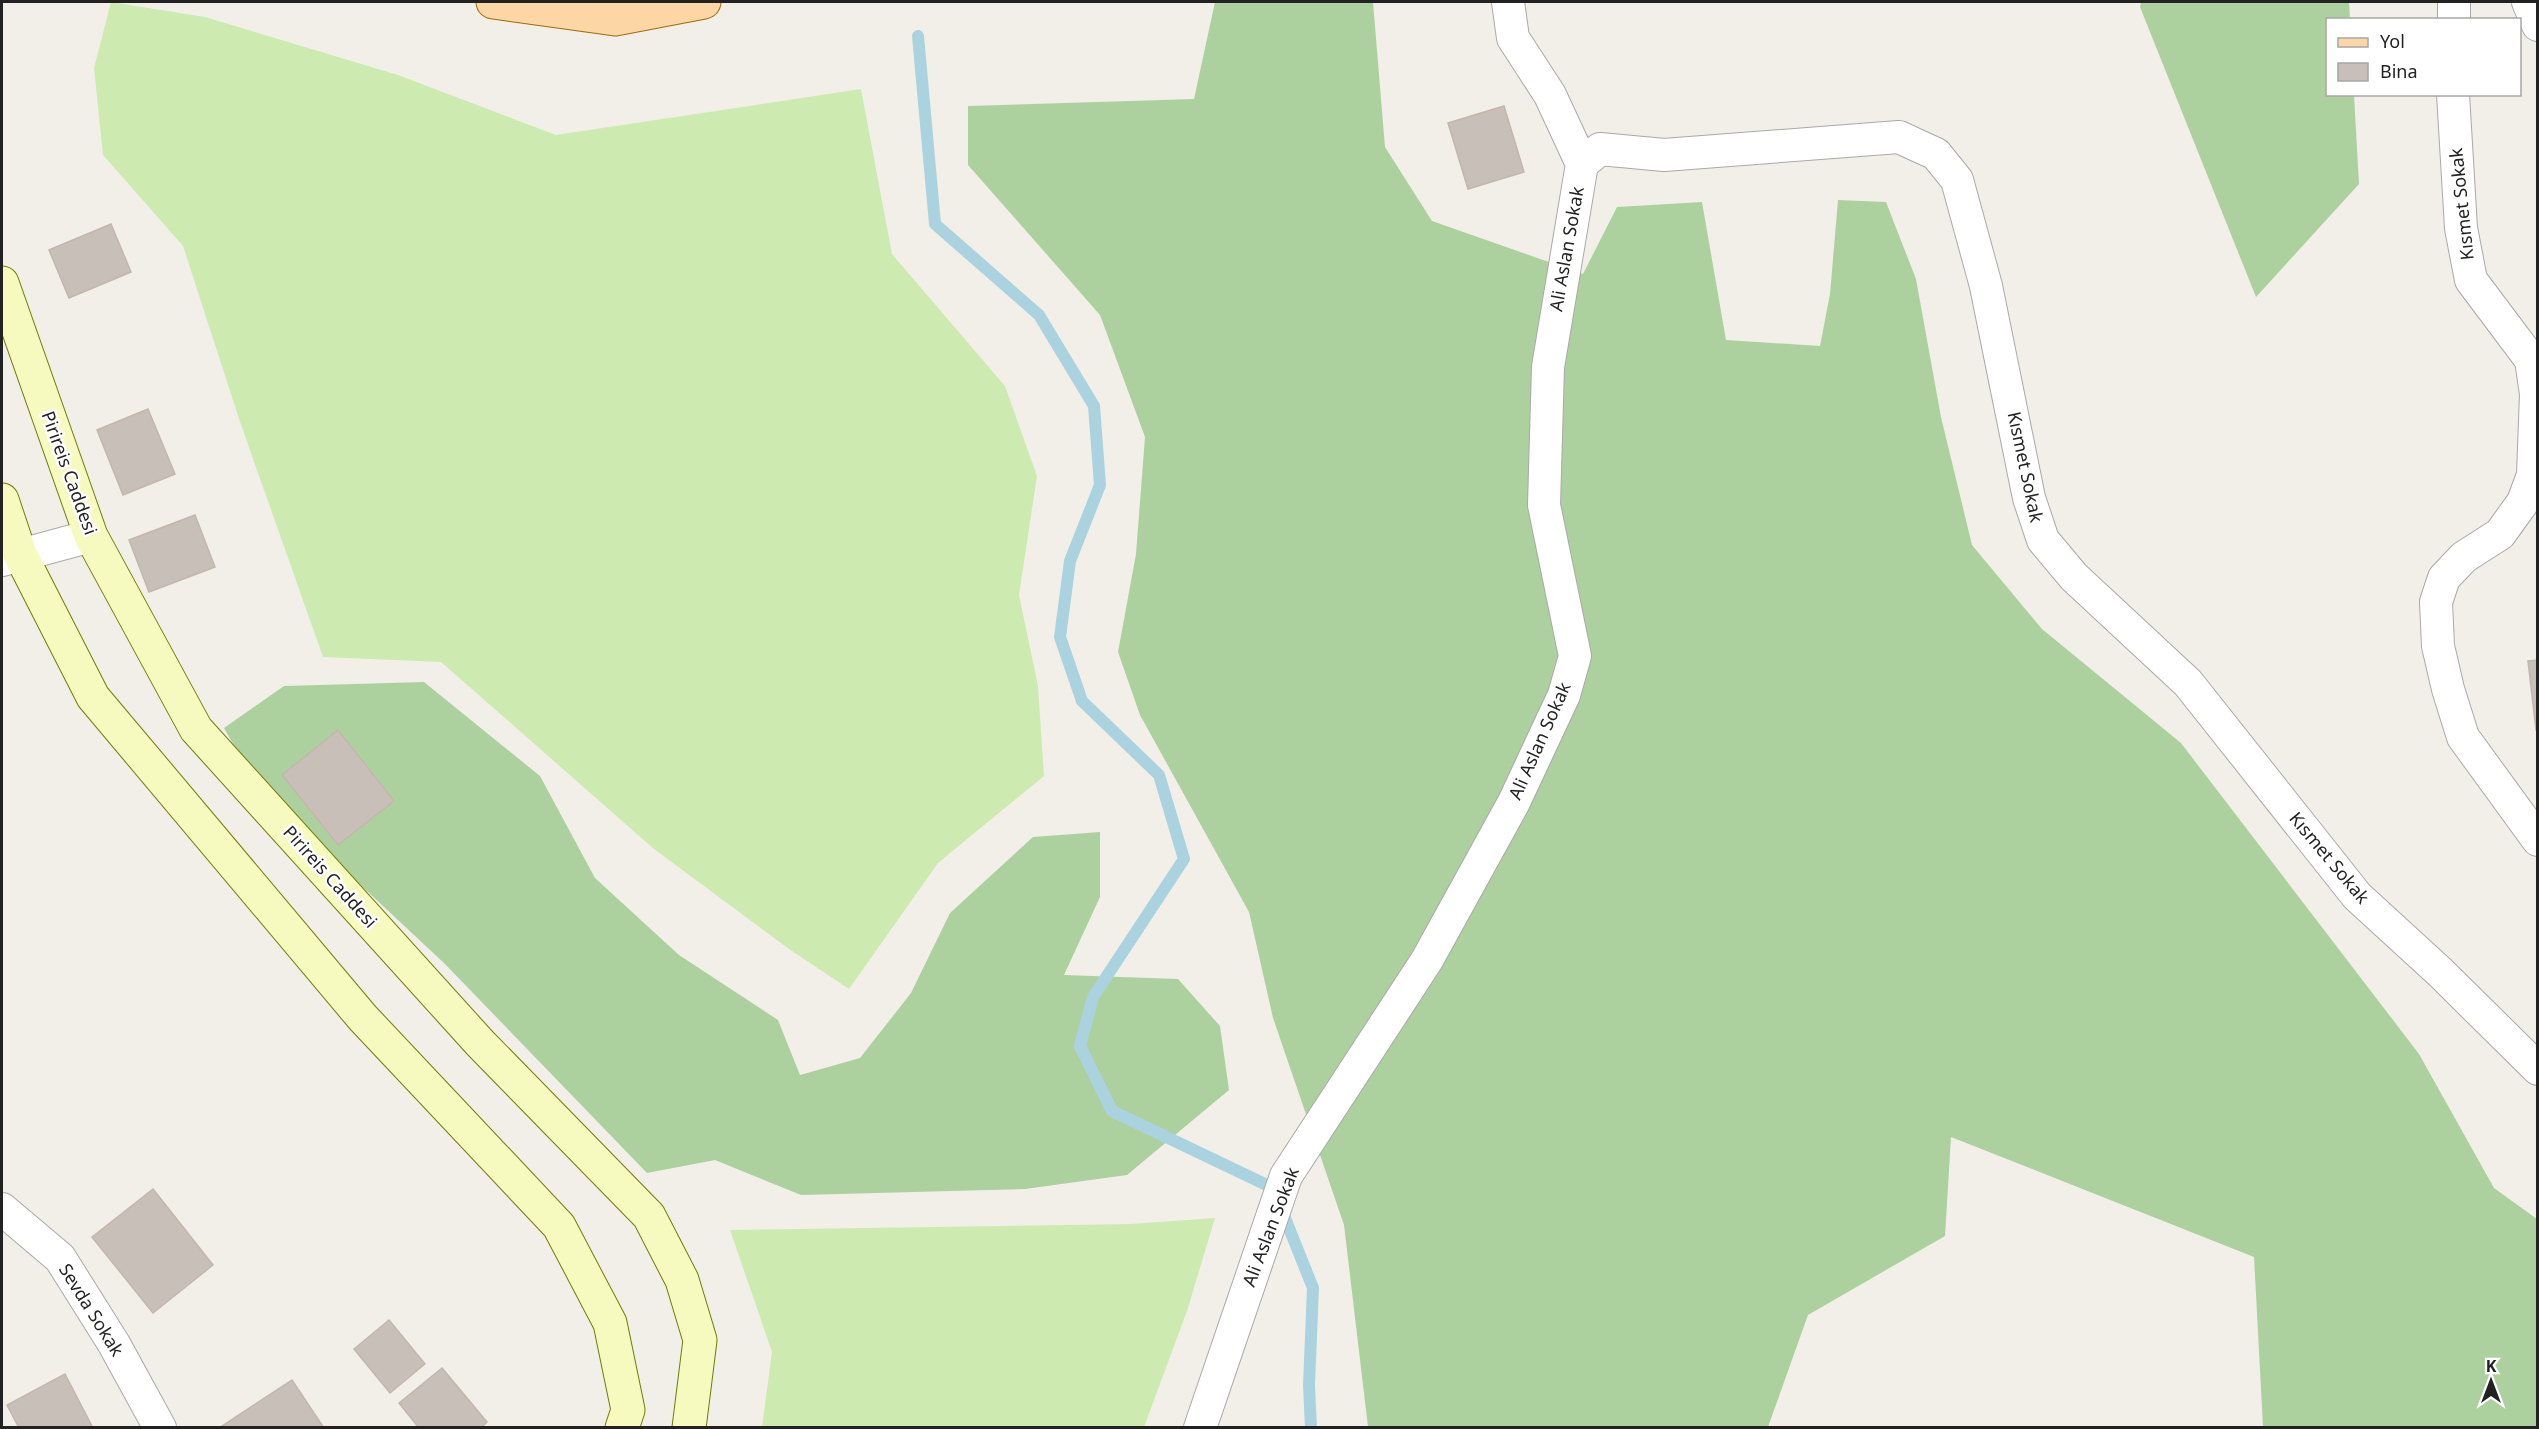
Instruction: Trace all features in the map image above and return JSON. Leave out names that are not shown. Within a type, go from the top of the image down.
[{"type":"main road","points":[[493,2],[615,19],[704,2]]},
{"type":"main road","name":"Pirireis Caddesi","points":[[2,283],[91,536],[196,729],[480,1043],[648,1216],[682,1280],[700,1340],[689,1428]]},
{"type":"main road","points":[[2,500],[11,557],[93,697],[363,1018],[560,1226],[610,1323],[628,1410],[622,1428]]},
{"type":"street","name":"Ali Aslan Sokak","points":[[1200,1428],[1286,1176],[1427,960],[1514,802],[1567,686],[1575,656],[1544,505],[1548,367],[1582,164],[1550,95],[1513,38],[1508,2]]},
{"type":"street","points":[[2454,2],[2454,18]]},
{"type":"street","points":[[2528,2],[2538,25]]},
{"type":"street","name":"Kısmet Sokak","points":[[2453,96],[2461,228],[2471,280],[2531,360],[2536,394],[2533,475],[2523,502],[2500,534],[2464,557],[2444,578],[2436,602],[2438,646],[2463,737],[2538,840]]},
{"type":"street","name":"Kısmet Sokak","points":[[1582,164],[1600,149],[1664,155],[1899,137],[1936,154],[1957,180],[1969,223],[1986,286],[2029,498],[2043,540],[2074,577],[2188,683],[2357,896],[2441,973],[2538,1069]]},
{"type":"street","points":[[11,557],[91,536]]},
{"type":"street","name":"Sevda Sokak","points":[[2,1209],[60,1258],[114,1344],[160,1428]]},
{"type":"green space","points":[[111,2],[205,17],[398,75],[556,135],[861,89],[892,254],[1005,386],[1037,476],[1019,595],[1038,686],[1044,776],[938,863],[849,989],[789,949],[654,849],[441,662],[323,657],[240,422],[183,246],[103,155],[94,68]]},
{"type":"green space","points":[[1215,2],[1373,2],[1385,147],[1432,221],[1583,274],[1617,207],[1702,202],[1726,340],[1820,346],[1830,294],[1838,200],[1886,202],[1916,279],[1941,417],[1972,545],[2042,629],[2181,743],[2419,1054],[2494,1188],[2537,1219],[2537,1427],[2263,1427],[2254,1257],[1951,1137],[1945,1236],[1808,1315],[1768,1427],[1368,1427],[1344,1225],[1273,1018],[1249,912],[1140,715],[1118,652],[1136,554],[1145,437],[1100,315],[968,165],[968,106],[1194,99]]},
{"type":"green space","points":[[2141,2],[2349,2],[2350,18],[2326,18],[2326,96],[2354,96],[2359,184],[2256,297],[2140,7]]},
{"type":"green space","points":[[424,682],[540,776],[595,878],[679,955],[778,1020],[800,1075],[860,1058],[911,993],[950,913],[1033,837],[1100,832],[1100,897],[1064,975],[1178,979],[1220,1026],[1229,1090],[1127,1175],[1025,1189],[801,1195],[715,1160],[647,1173],[445,964],[260,791],[224,728],[284,686]]},
{"type":"green space","points":[[1215,1218],[1187,1311],[1144,1427],[762,1427],[772,1352],[730,1230],[1131,1224]]},
{"type":"building","points":[[1504,106],[1524,172],[1468,189],[1448,123]]},
{"type":"building","points":[[111,224],[131,272],[69,298],[49,250]]},
{"type":"building","points":[[148,409],[175,474],[123,495],[97,430]]},
{"type":"building","points":[[195,515],[215,567],[149,592],[129,540]]},
{"type":"building","points":[[2538,660],[2538,730],[2536,730],[2528,661]]},
{"type":"building","points":[[338,730],[394,801],[338,845],[282,775]]},
{"type":"building","points":[[153,1189],[213,1265],[153,1313],[92,1237]]},
{"type":"building","points":[[389,1320],[425,1364],[390,1393],[354,1349]]},
{"type":"building","points":[[442,1368],[487,1422],[481,1428],[419,1428],[399,1403]]},
{"type":"building","points":[[65,1374],[93,1428],[19,1428],[7,1405]]},
{"type":"building","points":[[292,1380],[324,1428],[223,1428],[222,1426]]},
{"type":"waterway","points":[[918,36],[935,224],[1039,315],[1094,406],[1100,485],[1070,561],[1060,637],[1082,701],[1159,775],[1184,859],[1093,997],[1080,1046],[1112,1111],[1273,1188],[1313,1288],[1309,1385],[1311,1428]]}]
